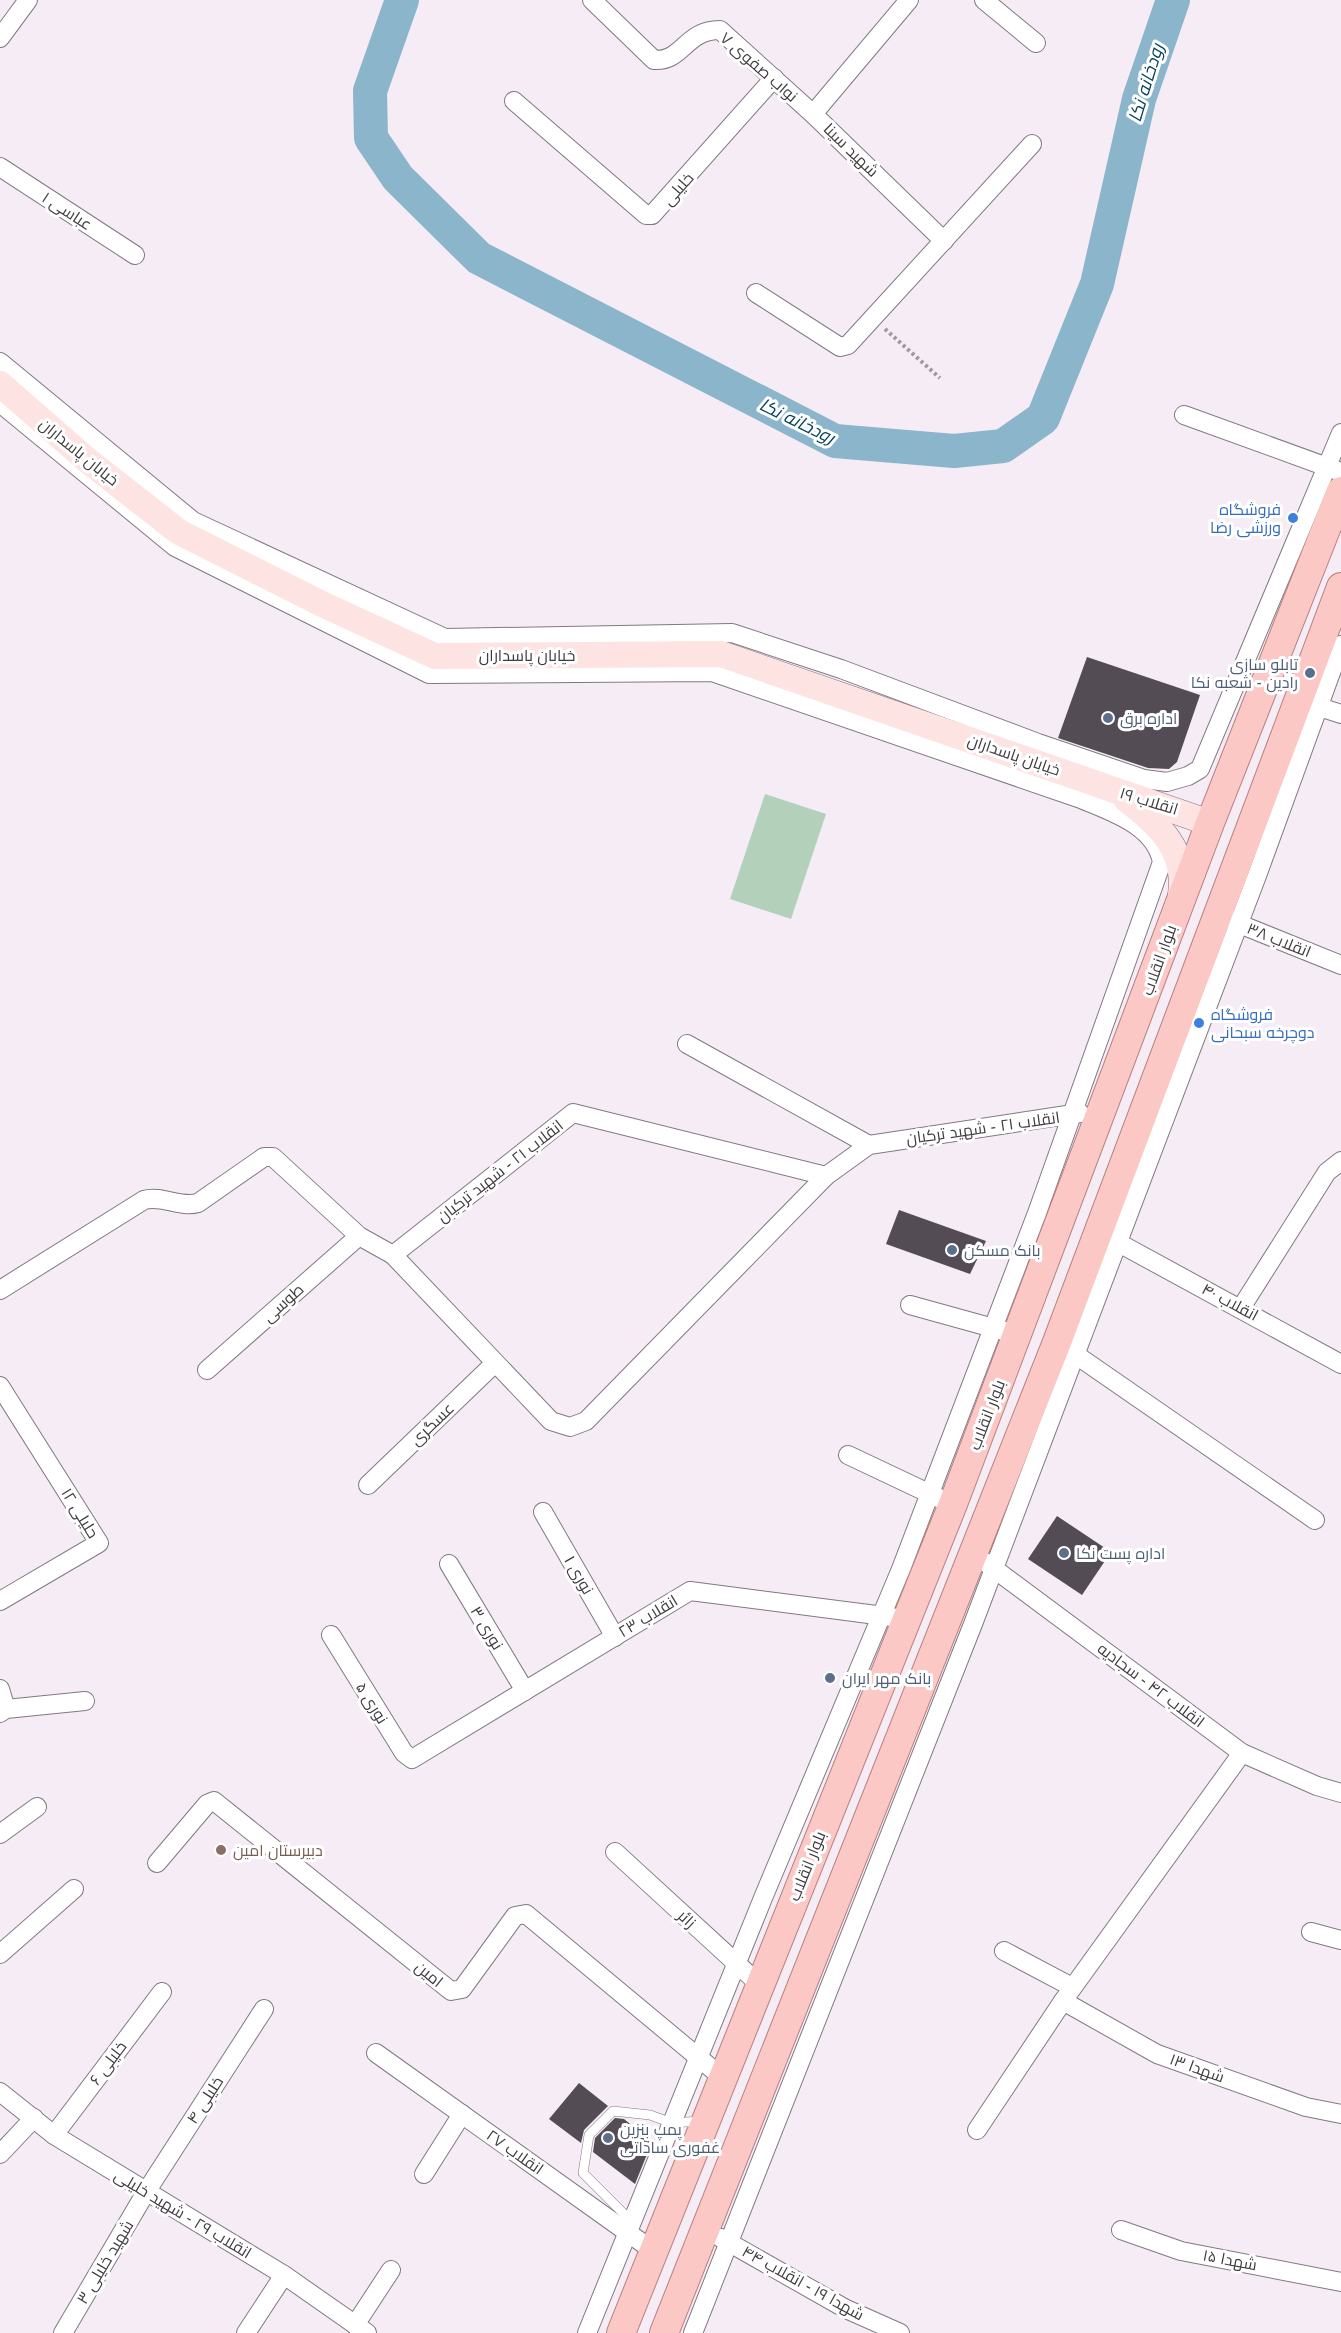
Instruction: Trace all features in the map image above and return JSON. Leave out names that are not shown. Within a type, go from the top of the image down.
[{"type":"main road","name":"خیابان پاسداران","points":[[0,384],[87,460],[179,532],[324,605],[435,656],[721,654],[1113,789]]},
{"type":"main road","name":"بلوار انقلاب","points":[[621,2333],[804,1872],[894,1617],[1005,1331],[1103,1110],[1210,823],[1341,491]]},
{"type":"main road","points":[[664,2333],[717,2236],[841,1883],[984,1562],[1227,919],[1248,836],[1309,703],[1341,587]]},
{"type":"main road","name":"انقلاب ۱۹","points":[[1113,789],[1210,823]]},
{"type":"main road","name":"انقلاب ۱۹","points":[[1113,789],[1160,826],[1166,834],[1181,866],[1183,880],[1180,902]]},
{"type":"main road","points":[[1210,823],[1248,836]]},
{"type":"main road","points":[[804,1872],[809,1883],[819,1889],[831,1889],[841,1883]]},
{"type":"street","points":[[3,29],[28,0]]},
{"type":"street","name":"نواب صفوی ۷","points":[[592,0],[654,60],[670,58],[698,33],[720,30],[813,114]]},
{"type":"street","name":"شهید سینا","points":[[909,0],[813,114],[944,241]]},
{"type":"street","points":[[984,0],[1036,43]]},
{"type":"street","name":"خلیلی","points":[[514,101],[646,215],[652,215],[658,211],[774,78]]},
{"type":"street","points":[[756,293],[840,347],[855,339],[1032,144]]},
{"type":"street","name":"عباسی ۱","points":[[0,167],[135,255]]},
{"type":"street","points":[[0,362],[193,520],[445,638],[732,633],[841,669],[1038,743],[1144,779],[1167,782],[1188,776],[1200,769],[1334,469],[1341,433]]},
{"type":"street","points":[[0,403],[175,547],[429,674],[712,672],[1081,799],[1125,819],[1149,836],[1162,862],[1072,1114],[1005,1331],[910,1305]]},
{"type":"street","points":[[1184,415],[1334,469]]},
{"type":"street","points":[[1315,1520],[1066,1348],[1117,1242],[1227,919],[1309,703],[1341,645]]},
{"type":"street","points":[[1309,703],[1341,714]]},
{"type":"street","name":"انقلاب ۳۸","points":[[1227,919],[1341,965]]},
{"type":"street","points":[[687,1044],[869,1145]]},
{"type":"street","name":"انقلاب ۲۱ - شهید ترکیان","points":[[393,1255],[573,1113],[826,1176],[869,1145],[1103,1110]]},
{"type":"street","points":[[0,1290],[144,1200],[153,1197],[191,1205],[198,1203],[264,1157],[273,1157],[359,1236],[393,1255],[551,1421],[570,1427],[586,1421],[826,1176]]},
{"type":"street","points":[[1241,1308],[1327,1172],[1341,1161]]},
{"type":"street","name":"طوسی","points":[[207,1370],[359,1236]]},
{"type":"street","name":"انقلاب ۴۰","points":[[1117,1242],[1341,1364]]},
{"type":"street","name":"عسگری","points":[[368,1485],[495,1363]]},
{"type":"street","name":"حلیلی ۱۲","points":[[0,1386],[99,1543],[0,1601]]},
{"type":"street","points":[[848,1455],[941,1499]]},
{"type":"street","name":"نوری ۱","points":[[543,1512],[615,1637]]},
{"type":"street","points":[[693,2333],[717,2236],[984,1562]]},
{"type":"street","name":"انقلاب ۴۲ - سجادیه","points":[[984,1562],[1242,1753],[1317,1786],[1341,1792]]},
{"type":"street","name":"نوری ۳","points":[[449,1564],[525,1691]]},
{"type":"street","name":"انقلاب ۲۳","points":[[420,1754],[690,1591],[894,1617]]},
{"type":"street","points":[[587,2333],[736,1964],[894,1617]]},
{"type":"street","name":"نوری ۵","points":[[331,1635],[404,1753],[412,1759],[420,1754]]},
{"type":"street","points":[[0,1689],[3,1711],[85,1701]]},
{"type":"street","points":[[977,2130],[1068,1994],[1242,1753]]},
{"type":"street","name":"امین","points":[[157,1863],[207,1804],[214,1801],[451,1991],[462,1989],[515,1916],[526,1914],[723,2078]]},
{"type":"street","points":[[0,1834],[37,1808]]},
{"type":"street","name":"زائر","points":[[615,1852],[760,1985]]},
{"type":"street","points":[[0,1954],[74,1889]]},
{"type":"street","points":[[1311,1932],[1341,1940]]},
{"type":"street","name":"شهدا ۱۳","points":[[1004,1951],[1157,2054],[1306,2107],[1341,2114]]},
{"type":"street","name":"خلیلی ۶","points":[[54,2134],[162,1992]]},
{"type":"street","name":"خلیلی ۴","points":[[146,2192],[264,2009]]},
{"type":"street","name":"انقلاب ۲۷","points":[[376,2053],[630,2227],[655,2252]]},
{"type":"street","name":"انقلاب ۲۹ - شهید خلیلی","points":[[0,2092],[54,2134],[284,2275],[361,2329]]},
{"type":"street","points":[[424,2174],[462,2114]]},
{"type":"street","points":[[0,2154],[34,2118]]},
{"type":"street","name":"شهید خلیلی ۳","points":[[63,2333],[146,2192]]},
{"type":"street","name":"شهدا ۱۵","points":[[1121,2230],[1181,2251],[1341,2282]]},
{"type":"street","name":"شهدا ۱۹ - انقلاب ۴۴","points":[[717,2236],[846,2308],[900,2333]]},
{"type":"street","points":[[361,2329],[391,2270]]},
{"type":"street","points":[[246,2333],[284,2275]]},
{"type":"lane","points":[[630,2227],[582,2173],[589,2135],[613,2111],[650,2115],[672,2123],[706,2121]]},
{"type":"path","points":[[873,319],[940,378]]},
{"type":"green space","points":[[765,794],[826,814],[791,919],[730,899]]},
{"type":"building","points":[[1087,657],[1200,695],[1177,762],[1169,769],[1148,768],[1058,738]]},
{"type":"building","points":[[899,1210],[986,1241],[970,1274],[886,1244]]},
{"type":"building","points":[[1057,1516],[1111,1552],[1082,1595],[1028,1559]]},
{"type":"building","points":[[579,2083],[608,2106],[584,2130],[581,2143],[549,2119]]},
{"type":"building","points":[[615,2118],[624,2119],[652,2142],[635,2184],[593,2152],[595,2138]]},
{"type":"waterway","name":"رودخانه نکا","points":[[402,0],[370,91],[371,138],[398,178],[479,258],[835,441],[954,451],[1003,446],[1043,418],[1097,284],[1139,99],[1173,0]]},
{"type":"place","name":"فروشگاه ورزشی رضا","points":[[1293,518]]},
{"type":"place","name":"تابلو سازی رادین - شعبه نکا","points":[[1310,673]]},
{"type":"place","name":"اداره برق","points":[[1108,718]]},
{"type":"place","name":"فروشگاه دوچرخه سبحانی","points":[[1199,1023]]},
{"type":"place","name":"بانک مسکن","points":[[952,1250]]},
{"type":"place","name":"اداره پست نکا","points":[[1064,1553]]},
{"type":"place","name":"بانک مهر ایران","points":[[830,1678]]},
{"type":"place","name":"دبیرستان امین","points":[[221,1850]]},
{"type":"place","name":"پمپ بنزین غفوری ساداتی","points":[[608,2138]]}]
